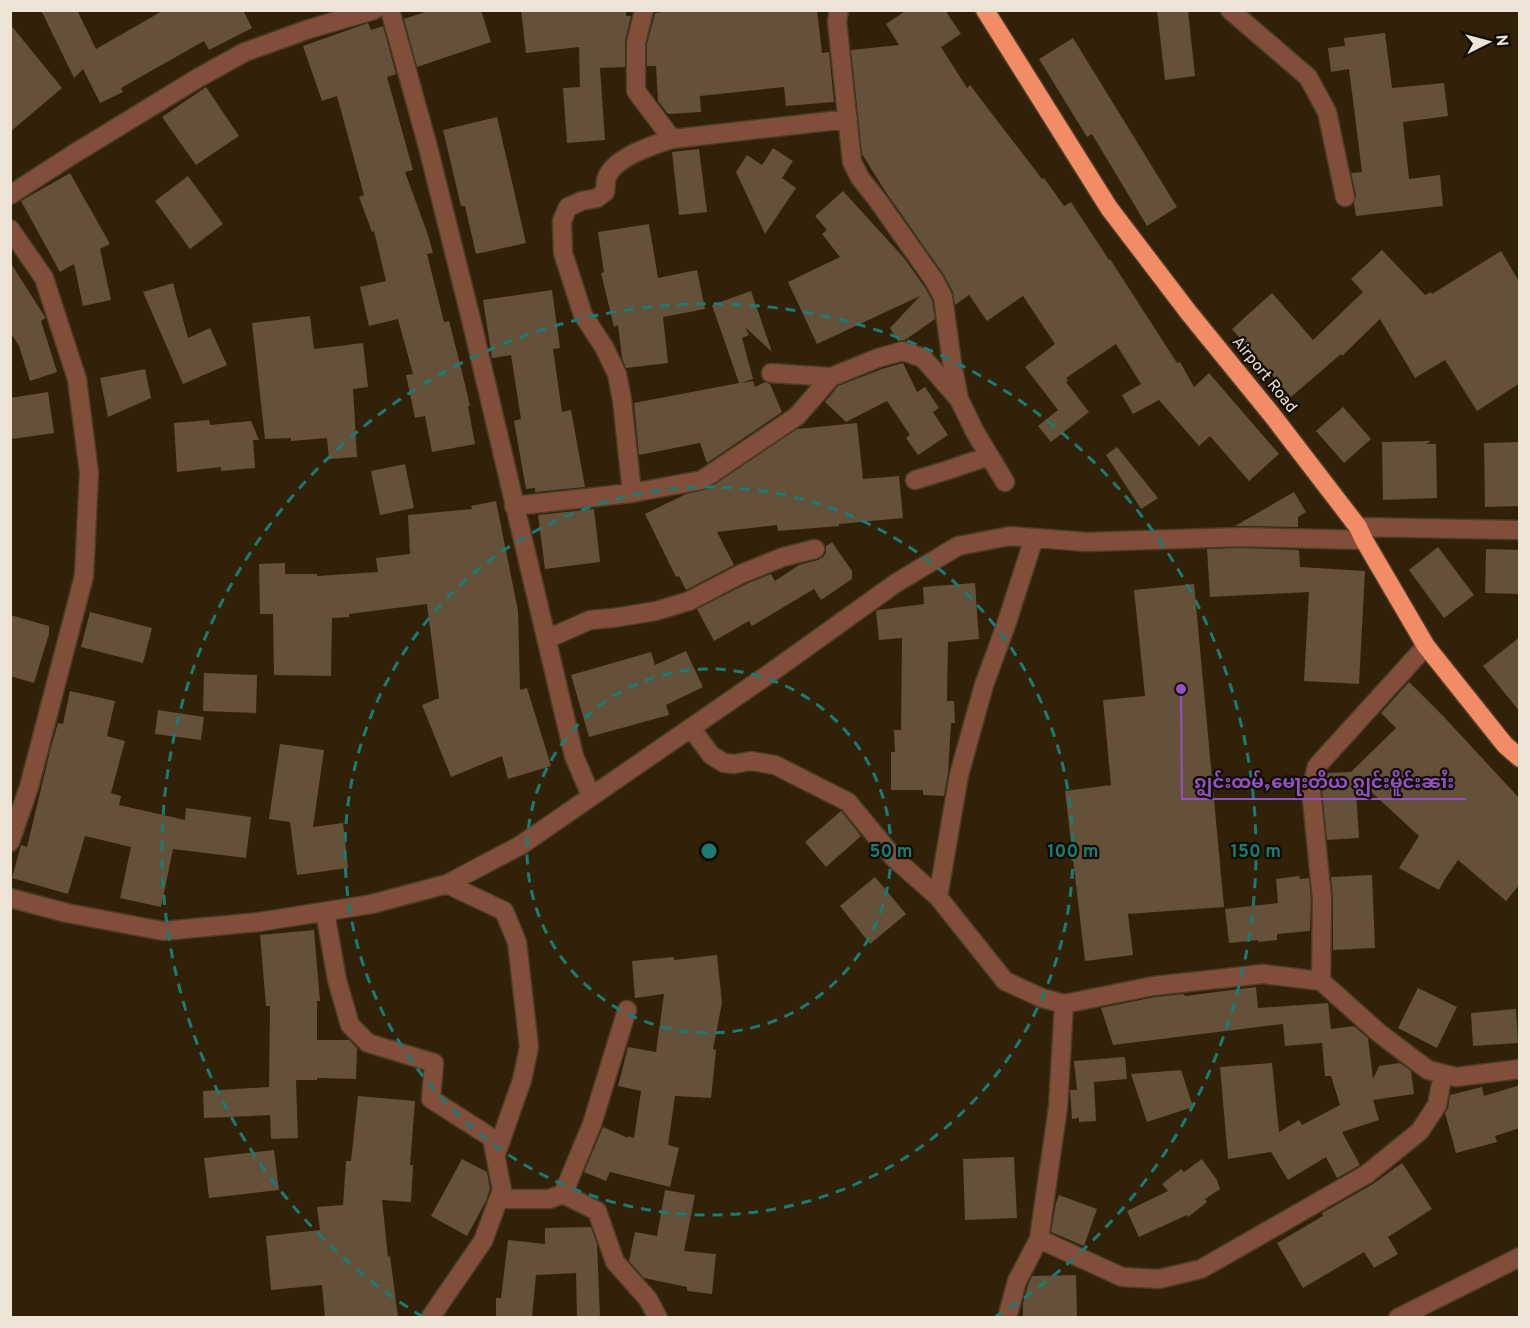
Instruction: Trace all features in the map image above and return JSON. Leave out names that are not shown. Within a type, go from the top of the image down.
[{"type":"highway","name":"Airport Road","points":[[984,10],[1109,208],[1361,534],[1426,646],[1505,745],[1520,758]]},
{"type":"street","points":[[10,195],[72,155],[245,52],[309,29],[374,10]]},
{"type":"street","points":[[390,10],[434,170],[473,326],[574,756],[591,796]]},
{"type":"street","points":[[644,10],[636,43],[636,91],[672,139]]},
{"type":"street","points":[[839,10],[837,21],[852,162],[860,178],[934,280],[943,297],[959,399],[975,432],[1005,482]]},
{"type":"street","points":[[1230,10],[1308,77],[1327,112],[1345,197]]},
{"type":"street","points":[[632,493],[617,374],[604,347],[583,315],[563,254],[562,221],[568,207],[597,198],[605,192],[607,177],[615,167],[630,155],[651,145],[672,139],[848,119]]},
{"type":"street","points":[[10,229],[44,278],[74,368],[89,472],[84,576],[29,787],[10,842]]},
{"type":"street","points":[[771,373],[831,377],[878,358],[903,351],[923,358],[959,399]]},
{"type":"street","points":[[514,506],[632,493],[702,480],[797,416],[831,377]]},
{"type":"street","points":[[915,480],[989,456]]},
{"type":"street","points":[[10,898],[67,913],[163,931],[259,922],[325,912],[372,904],[447,884],[521,845],[769,674],[896,583],[958,546],[1010,536],[1087,542],[1520,530]]},
{"type":"street","points":[[938,897],[959,775],[984,685],[1006,626],[1034,538]]},
{"type":"street","points":[[547,639],[590,620],[656,611],[689,601],[741,574],[783,557],[815,549]]},
{"type":"street","points":[[1320,981],[1323,900],[1311,790],[1317,765],[1426,646]]},
{"type":"street","points":[[691,728],[711,755],[724,763],[751,761],[775,765],[848,802],[894,858],[938,897],[1005,981],[1042,998],[1064,1004],[1154,986],[1263,974],[1320,981],[1379,1033],[1428,1071],[1456,1077],[1520,1069]]},
{"type":"street","points":[[447,884],[504,911],[517,942],[529,1047],[522,1080],[496,1154]]},
{"type":"street","points":[[325,912],[337,980],[350,1025],[368,1043],[434,1063],[431,1099],[492,1138],[502,1190],[499,1199],[483,1241],[430,1317]]},
{"type":"street","points":[[1007,1317],[1017,1281],[1039,1239],[1058,1107],[1064,1004]]},
{"type":"street","points":[[563,1194],[592,1124],[627,1010]]},
{"type":"street","points":[[1039,1239],[1122,1277],[1160,1279],[1201,1269],[1367,1174],[1420,1131],[1437,1105],[1443,1074]]},
{"type":"street","points":[[499,1199],[549,1199],[563,1194],[597,1212],[615,1262],[648,1299],[658,1317]]},
{"type":"street","points":[[1398,1317],[1520,1257]]},
{"type":"building","points":[[41,10],[77,10],[96,49],[164,10],[243,10],[252,28],[209,50],[204,41],[121,88],[123,92],[100,103],[83,69],[74,78]]},
{"type":"building","points":[[431,10],[481,10],[491,42],[417,67],[404,19]]},
{"type":"building","points":[[521,10],[626,10],[626,16],[631,16],[625,41],[625,67],[600,68],[605,140],[567,143],[563,88],[580,87],[579,47],[526,53]]},
{"type":"building","points":[[677,10],[817,10],[822,53],[829,52],[834,102],[786,106],[784,87],[700,96],[701,112],[668,114],[658,101],[656,66],[647,66],[647,44],[655,13]]},
{"type":"building","points":[[907,10],[945,10],[961,34],[941,47],[967,88],[970,85],[1064,206],[1071,202],[1177,363],[1180,362],[1194,387],[1209,373],[1279,454],[1249,481],[1210,436],[1199,446],[1159,400],[1133,414],[1122,395],[1141,384],[1116,344],[1066,378],[1068,381],[1066,382],[1089,412],[1051,442],[1038,426],[1058,410],[1025,367],[1055,344],[1023,296],[987,321],[969,295],[955,305],[953,292],[944,275],[862,154],[851,50],[899,45],[886,24]]},
{"type":"building","points":[[1157,10],[1188,10],[1195,76],[1165,80]]},
{"type":"building","points":[[368,23],[371,30],[383,26],[396,74],[387,77],[413,170],[405,172],[433,253],[427,254],[444,322],[449,321],[462,372],[470,406],[468,406],[475,444],[432,452],[425,416],[415,418],[406,375],[413,374],[398,319],[369,326],[360,287],[386,281],[374,231],[372,232],[359,197],[364,195],[337,96],[322,101],[303,46]]},
{"type":"building","points":[[10,24],[62,88],[10,132]]},
{"type":"building","points":[[1385,33],[1392,88],[1444,83],[1448,116],[1403,122],[1409,179],[1440,175],[1443,206],[1356,216],[1354,203],[1356,195],[1351,173],[1362,172],[1349,69],[1331,72],[1328,48],[1345,46],[1344,38]]},
{"type":"building","points":[[1073,38],[1177,207],[1147,226],[1092,134],[1087,137],[1039,59]]},
{"type":"building","points":[[206,87],[239,136],[196,165],[162,117]]},
{"type":"building","points":[[497,117],[526,243],[476,254],[465,206],[461,206],[443,130]]},
{"type":"building","points":[[773,148],[793,161],[782,178],[796,188],[765,234],[736,172],[747,155],[762,165]]},
{"type":"building","points":[[699,149],[707,212],[679,215],[672,152]]},
{"type":"building","points":[[70,173],[110,244],[100,249],[111,300],[83,306],[74,264],[60,272],[21,201]]},
{"type":"building","points":[[188,176],[223,224],[190,249],[155,201]]},
{"type":"building","points":[[843,191],[904,258],[932,300],[935,319],[905,340],[898,341],[890,328],[920,296],[817,344],[788,282],[840,257],[822,234],[827,230],[815,216]]},
{"type":"building","points":[[649,224],[658,278],[697,270],[705,309],[663,317],[668,363],[626,368],[622,358],[618,325],[614,327],[601,273],[604,272],[598,232]]},
{"type":"building","points":[[1382,250],[1425,295],[1431,292],[1432,294],[1501,251],[1520,283],[1520,383],[1477,411],[1445,360],[1415,378],[1380,319],[1342,356],[1341,354],[1291,397],[1232,329],[1272,293],[1313,340],[1363,292],[1351,279]]},
{"type":"building","points":[[10,262],[45,317],[41,321],[57,372],[30,381],[19,346],[10,332]]},
{"type":"building","points":[[173,283],[188,338],[210,328],[227,365],[183,384],[143,292]]},
{"type":"building","points":[[552,290],[560,348],[553,349],[562,412],[571,410],[585,487],[535,492],[535,488],[526,489],[514,421],[521,419],[511,355],[492,358],[483,300]]},
{"type":"building","points":[[751,291],[772,352],[745,327],[749,335],[742,338],[753,379],[741,383],[753,381],[755,387],[765,382],[770,384],[782,412],[707,463],[700,443],[639,455],[634,403],[739,383],[712,305]]},
{"type":"building","points":[[310,316],[314,349],[363,343],[368,387],[353,389],[357,457],[329,459],[327,438],[291,441],[291,438],[265,439],[252,323]]},
{"type":"building","points":[[903,363],[917,392],[925,387],[939,408],[933,412],[948,435],[918,455],[906,438],[910,435],[887,401],[846,422],[825,402],[838,386]]},
{"type":"building","points":[[145,369],[151,398],[108,417],[100,378]]},
{"type":"building","points":[[48,392],[54,433],[12,439],[10,398]]},
{"type":"building","points":[[1343,407],[1371,439],[1344,463],[1316,431]]},
{"type":"building","points":[[209,420],[210,425],[251,421],[259,440],[253,440],[255,468],[221,471],[221,467],[177,472],[174,423]]},
{"type":"building","points":[[857,423],[863,479],[899,476],[903,518],[778,531],[777,525],[717,532],[734,565],[686,590],[679,576],[676,577],[645,514],[686,494],[708,489],[797,429]]},
{"type":"building","points":[[1431,441],[1426,444],[1436,444],[1437,498],[1383,500],[1382,442]]},
{"type":"building","points":[[1520,442],[1520,506],[1485,507],[1484,443]]},
{"type":"building","points":[[1117,447],[1158,498],[1141,509],[1106,455]]},
{"type":"building","points":[[405,464],[414,508],[380,515],[371,471]]},
{"type":"building","points":[[1294,492],[1306,512],[1298,517],[1298,527],[1235,526]]},
{"type":"building","points":[[496,501],[518,611],[520,690],[527,688],[551,766],[508,779],[502,756],[451,777],[422,705],[439,698],[427,604],[332,618],[331,676],[274,675],[273,614],[260,614],[259,564],[285,563],[285,574],[317,574],[317,576],[378,572],[376,558],[410,554],[408,515],[472,509],[471,506]]},
{"type":"building","points":[[594,509],[600,562],[545,569],[538,515]]},
{"type":"building","points":[[832,542],[852,571],[852,579],[821,600],[814,589],[752,626],[749,621],[714,641],[697,609],[746,584],[771,574],[775,581],[799,565],[818,560],[826,553],[826,546]]},
{"type":"building","points":[[1438,547],[1474,595],[1444,618],[1409,570]]},
{"type":"building","points":[[1207,549],[1299,550],[1300,567],[1365,571],[1359,684],[1304,681],[1309,592],[1210,597]]},
{"type":"building","points":[[1486,549],[1520,550],[1520,594],[1485,593]]},
{"type":"building","points":[[975,583],[979,639],[948,642],[947,701],[954,701],[955,723],[951,723],[944,796],[923,795],[923,790],[891,790],[891,752],[895,752],[894,730],[901,730],[902,638],[879,640],[876,611],[924,604],[923,587]]},
{"type":"building","points":[[1194,584],[1224,907],[1128,914],[1133,955],[1085,961],[1065,791],[1111,785],[1103,700],[1145,696],[1134,590]]},
{"type":"building","points":[[90,612],[152,628],[143,663],[81,647]]},
{"type":"building","points":[[10,615],[49,626],[49,634],[34,683],[10,676]]},
{"type":"building","points":[[1520,637],[1520,712],[1483,666]]},
{"type":"building","points":[[686,651],[703,687],[666,705],[669,715],[589,737],[571,675],[651,652],[655,665]]},
{"type":"building","points":[[204,673],[257,675],[256,713],[203,711]]},
{"type":"building","points":[[1409,682],[1520,799],[1520,884],[1506,901],[1458,860],[1439,890],[1399,868],[1419,836],[1355,777],[1359,838],[1327,840],[1322,791],[1327,773],[1351,772],[1396,728],[1381,713]]},
{"type":"building","points":[[70,691],[115,701],[107,736],[125,741],[111,793],[121,796],[119,805],[185,820],[186,808],[251,817],[246,858],[173,849],[161,907],[120,898],[131,847],[85,836],[68,894],[12,878],[21,845],[27,847],[51,747],[58,723],[63,724]]},
{"type":"building","points":[[158,710],[204,717],[201,740],[155,734]]},
{"type":"building","points":[[280,744],[324,750],[313,827],[343,823],[348,868],[297,875],[290,822],[269,819]]},
{"type":"building","points":[[841,811],[861,836],[826,867],[805,842]]},
{"type":"building","points":[[1372,875],[1375,948],[1333,950],[1331,877]]},
{"type":"building","points":[[1299,876],[1300,879],[1309,878],[1310,931],[1277,934],[1277,940],[1229,943],[1225,909],[1278,903],[1276,879]]},
{"type":"building","points":[[875,877],[906,914],[870,944],[840,906]]},
{"type":"building","points":[[314,930],[320,1001],[317,1001],[317,1040],[349,1040],[357,1048],[356,1079],[296,1080],[298,1138],[271,1139],[270,1115],[204,1118],[203,1091],[269,1087],[270,1006],[266,1006],[260,935]]},
{"type":"building","points":[[717,955],[722,1003],[713,1049],[716,1050],[711,1098],[675,1096],[668,1145],[679,1148],[670,1187],[610,1172],[606,1181],[584,1172],[603,1127],[628,1138],[628,1136],[634,1138],[641,1091],[618,1086],[628,1047],[656,1052],[664,994],[635,998],[632,961],[674,957],[674,960]]},
{"type":"building","points":[[1256,987],[1258,1008],[1328,1003],[1331,1029],[1354,1026],[1368,1038],[1373,1079],[1379,1066],[1400,1063],[1411,1071],[1414,1094],[1373,1100],[1379,1120],[1342,1132],[1360,1165],[1337,1178],[1326,1157],[1288,1180],[1271,1152],[1228,1159],[1220,1067],[1272,1063],[1279,1132],[1299,1120],[1302,1125],[1340,1105],[1331,1076],[1325,1076],[1322,1043],[1285,1046],[1283,1024],[1113,1045],[1101,1008],[1155,997],[1184,994],[1185,996]]},
{"type":"building","points":[[1418,988],[1457,1007],[1437,1048],[1398,1028]]},
{"type":"building","points":[[1516,1009],[1518,1043],[1473,1046],[1471,1013]]},
{"type":"building","points":[[1125,1057],[1127,1079],[1094,1082],[1096,1121],[1079,1122],[1079,1118],[1072,1119],[1070,1090],[1077,1090],[1074,1061]]},
{"type":"building","points":[[1181,1070],[1193,1107],[1147,1122],[1131,1074]]},
{"type":"building","points":[[1520,1085],[1520,1128],[1495,1136],[1497,1142],[1456,1153],[1445,1113],[1450,1095],[1482,1087],[1484,1096]]},
{"type":"building","points":[[358,1096],[415,1101],[410,1165],[413,1165],[411,1202],[382,1200],[398,1317],[325,1317],[322,1285],[271,1290],[266,1236],[320,1230],[317,1207],[343,1205],[346,1161],[351,1161]]},
{"type":"building","points":[[274,1150],[279,1190],[209,1198],[204,1158]]},
{"type":"building","points":[[1014,1157],[1017,1218],[965,1220],[963,1159]]},
{"type":"building","points":[[462,1159],[487,1172],[490,1189],[467,1236],[431,1216]]},
{"type":"building","points":[[1202,1159],[1217,1180],[1220,1189],[1205,1199],[1207,1202],[1188,1217],[1187,1215],[1139,1237],[1127,1211],[1168,1191],[1162,1184],[1181,1169],[1184,1172]]},
{"type":"building","points":[[1402,1163],[1432,1209],[1388,1237],[1398,1254],[1374,1268],[1364,1252],[1303,1288],[1277,1243],[1323,1216],[1322,1213],[1373,1184]]},
{"type":"building","points":[[665,1190],[695,1195],[684,1251],[716,1254],[712,1294],[687,1291],[687,1287],[644,1278],[629,1261],[635,1232],[657,1236]]},
{"type":"building","points":[[1059,1195],[1097,1209],[1084,1246],[1051,1232]]},
{"type":"building","points":[[591,1227],[597,1244],[600,1317],[577,1317],[576,1273],[536,1275],[532,1317],[496,1317],[496,1298],[501,1298],[508,1240],[545,1244],[545,1228]]},
{"type":"building","points":[[1076,1275],[1077,1317],[1023,1317],[1023,1303],[1032,1276]]},
{"type":"place","name":"ၵျွင်းထမ်ႇမေႃးတိယ ၵျွင်းမိူင်းၼၢႆး","points":[[1181,689]]}]
